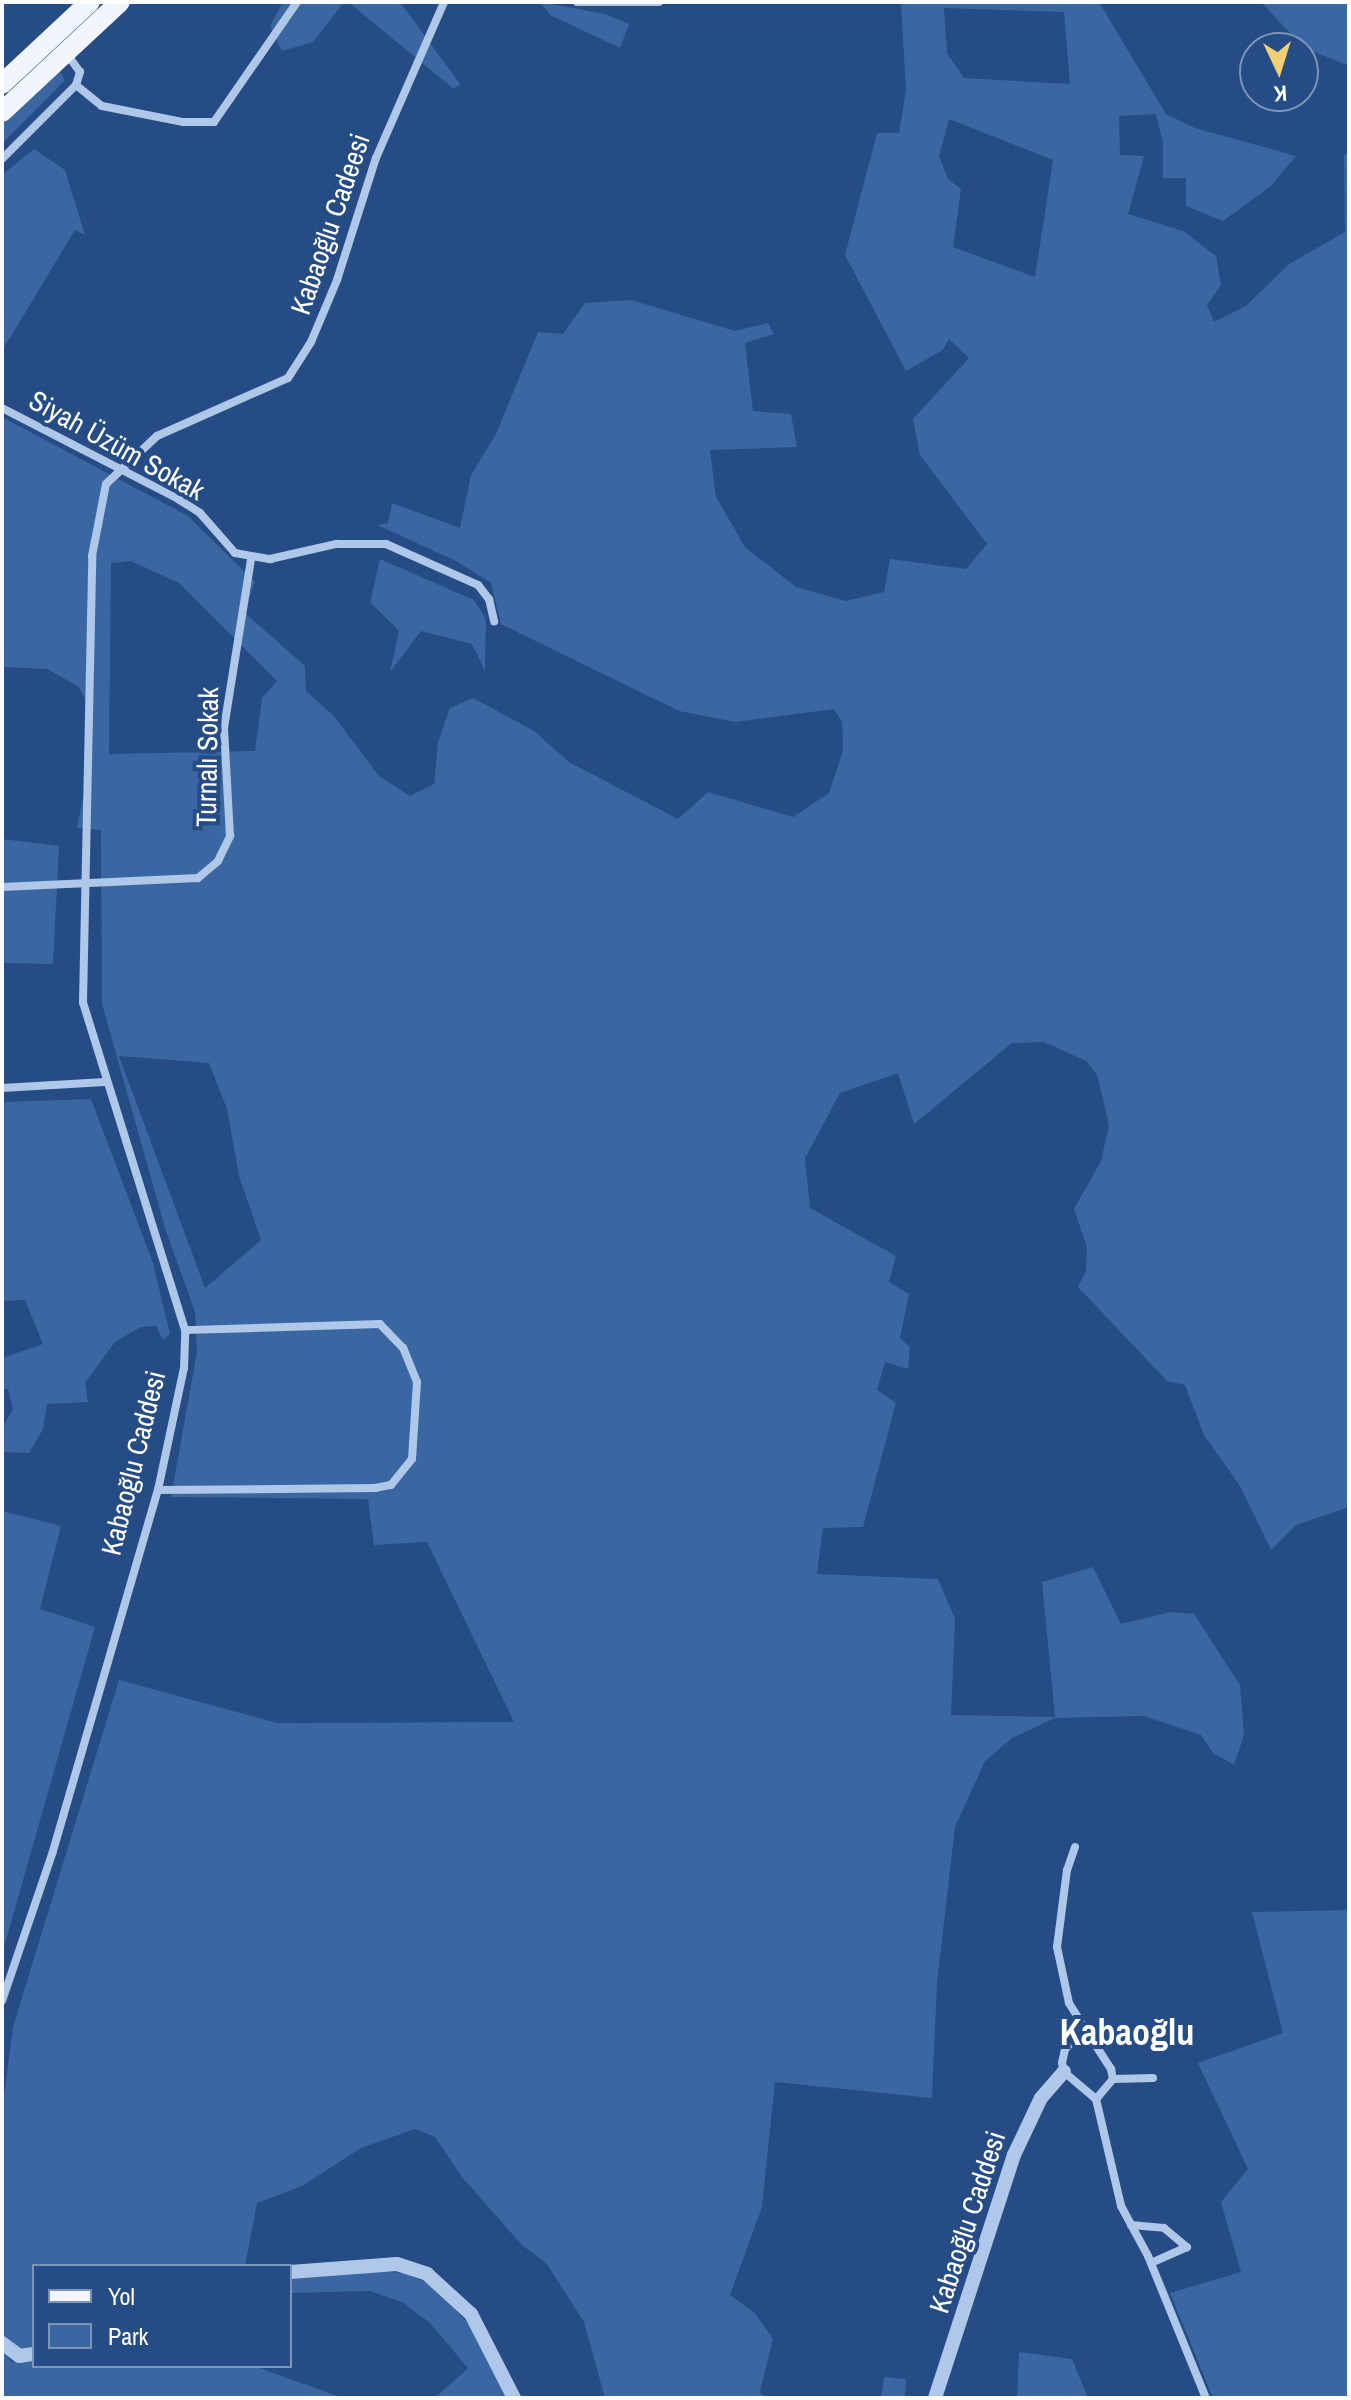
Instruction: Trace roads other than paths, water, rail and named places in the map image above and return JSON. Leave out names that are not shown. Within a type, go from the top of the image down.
[{"type":"main road","points":[[2,84],[90,2]]},
{"type":"main road","points":[[2,112],[120,2]]},
{"type":"street","points":[[76,85],[102,106],[183,122],[214,122],[297,2]]},
{"type":"street","name":"Kabaoğlu Cadeesi","points":[[83,886],[92,556],[106,484],[157,436],[288,378],[311,342],[337,280],[376,158],[444,2]]},
{"type":"street","points":[[577,2],[659,2]]},
{"type":"street","points":[[2,159],[76,85],[80,72],[65,53]]},
{"type":"street","name":"Siyah Üzüm Sokak","points":[[2,408],[200,513],[235,553],[251,559]]},
{"type":"street","points":[[251,559],[362,540],[386,544],[478,585],[489,599],[494,621]]},
{"type":"street","name":"Turnalı Sokak","points":[[2,887],[83,886],[198,878],[218,861],[230,836],[224,728],[251,559]]},
{"type":"street","name":"Kabaoğlu Caddesi","points":[[2,2001],[3,1988],[53,1851],[158,1490],[178,1404],[185,1330],[105,1082],[83,1002],[83,886]]},
{"type":"street","points":[[2,1088],[105,1082]]},
{"type":"street","points":[[158,1490],[375,1488],[391,1485],[412,1459],[417,1382],[403,1348],[380,1324],[185,1330]]},
{"type":"street","points":[[1075,1847],[1067,1870],[1057,1947],[1069,2003],[1107,2056],[1113,2079]]},
{"type":"street","points":[[1085,2029],[1065,2049],[1064,2072],[1096,2099],[1121,2206],[1151,2263],[1206,2398]]},
{"type":"street","name":"Kabaoğlu Caddesi","points":[[935,2398],[1014,2155],[1041,2098],[1064,2072]]},
{"type":"street","points":[[1096,2099],[1113,2079],[1153,2078]]},
{"type":"street","points":[[1131,2225],[1164,2228],[1187,2247],[1151,2263]]},
{"type":"street","points":[[292,2272],[397,2264],[427,2274],[471,2314],[514,2398]]},
{"type":"street","points":[[2,2343],[19,2356],[32,2354]]},
{"type":"district","name":"Kabaoğlu","points":[[1127,2033]]}]
